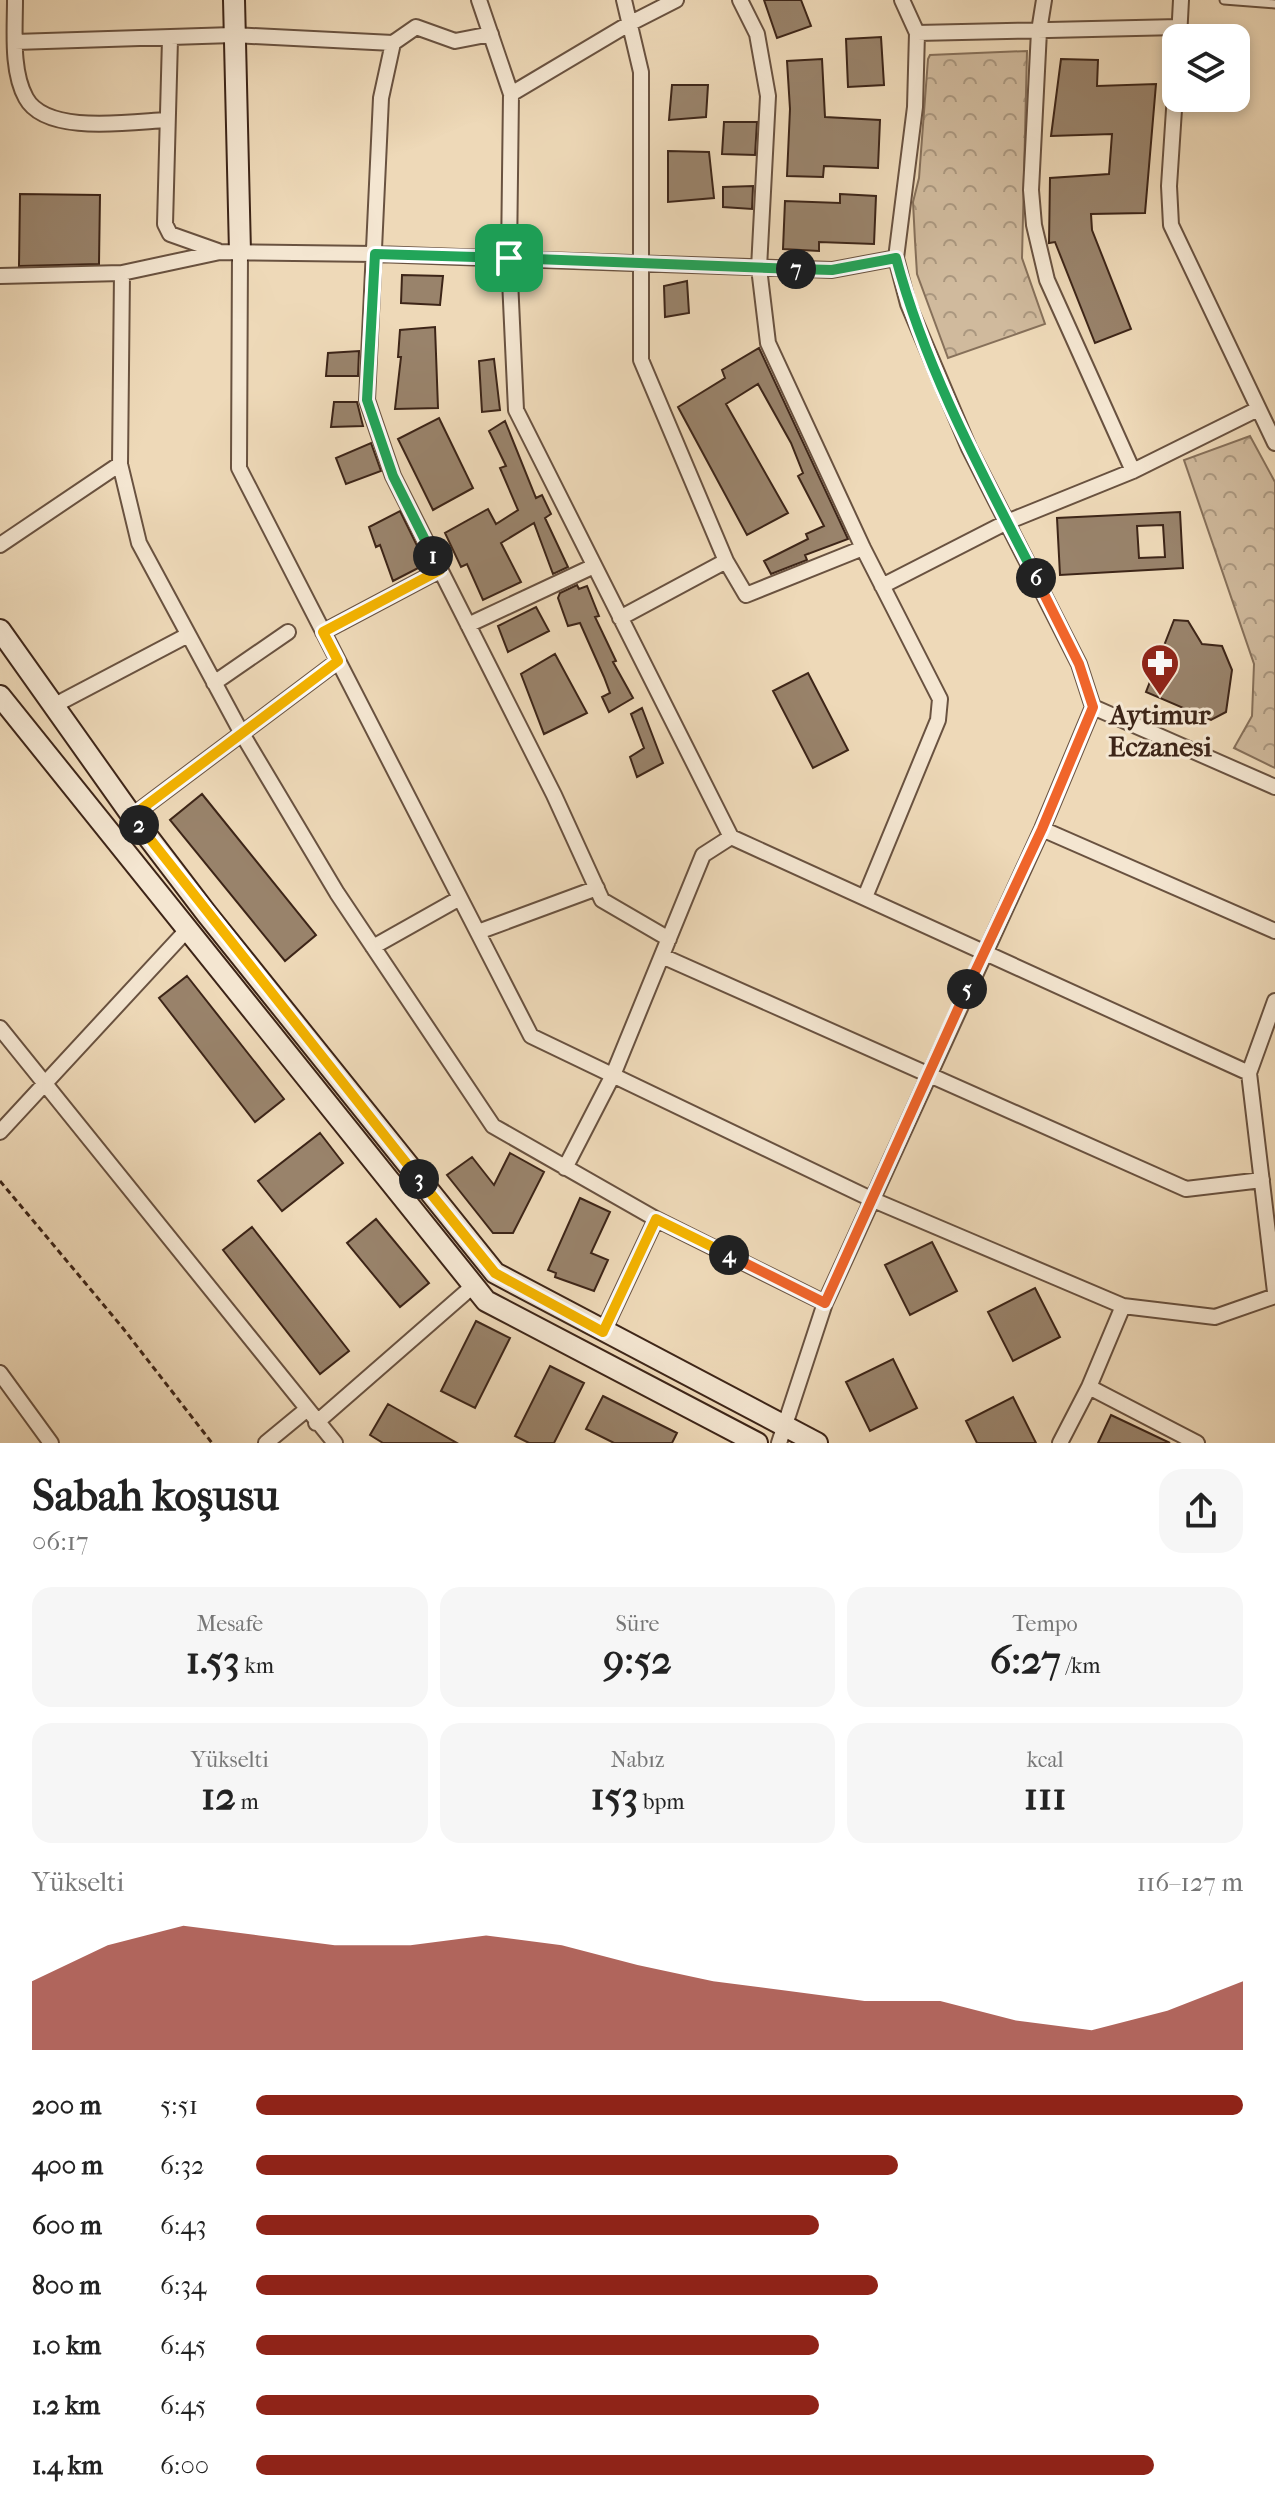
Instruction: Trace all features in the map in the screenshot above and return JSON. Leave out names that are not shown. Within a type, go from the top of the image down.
[{"type":"main road","points":[[230,252],[234,0]]},
{"type":"main road","points":[[0,630],[132,816],[495,1273],[782,1435],[817,1443]]},
{"type":"main road","points":[[0,696],[486,1301],[757,1443]]},
{"type":"street","points":[[15,0],[18,75],[25,97],[34,109],[52,118],[73,122],[166,120]]},
{"type":"street","points":[[479,0],[511,94],[509,258],[516,410],[731,837],[982,954],[1249,1073]]},
{"type":"street","points":[[624,0],[627,25],[641,72],[641,360],[726,561],[746,595],[863,548]]},
{"type":"street","points":[[511,94],[627,25],[676,0]]},
{"type":"street","points":[[740,0],[757,34],[768,96],[759,268],[768,343],[863,548],[940,699],[938,720],[865,897]]},
{"type":"street","points":[[782,1435],[825,1303],[982,954],[1042,829],[1093,707],[1079,664],[969,448],[908,304],[896,258],[915,107],[917,33],[902,0]]},
{"type":"street","points":[[1044,0],[1039,31],[1031,190],[1034,225],[1047,280],[1133,471]]},
{"type":"street","points":[[1180,24],[1181,0]]},
{"type":"street","points":[[15,42],[233,35],[393,43],[416,27],[455,41],[491,34]]},
{"type":"street","points":[[917,33],[1162,32]]},
{"type":"street","points":[[170,39],[165,224],[170,234],[230,252]]},
{"type":"street","points":[[393,43],[381,98],[367,400],[393,476],[554,795],[602,900],[669,939]]},
{"type":"street","points":[[1174,112],[1169,186],[1171,225],[1275,443]]},
{"type":"street","points":[[0,276],[122,273],[230,252],[832,270],[896,258]]},
{"type":"street","points":[[230,252],[239,468],[531,1036],[871,1199],[1123,1306],[1215,1317],[1275,1294],[1249,1073],[1275,1001]]},
{"type":"street","points":[[122,273],[120,464],[139,543],[241,732],[373,947],[493,1126],[656,1219],[825,1303]]},
{"type":"street","points":[[882,586],[1007,522],[1133,471],[1258,409]]},
{"type":"street","points":[[0,545],[120,464]]},
{"type":"street","points":[[620,618],[726,561]]},
{"type":"street","points":[[468,625],[594,566]]},
{"type":"street","points":[[323,632],[440,570]]},
{"type":"street","points":[[214,683],[288,632]]},
{"type":"street","points":[[55,705],[188,635]]},
{"type":"street","points":[[132,816],[338,661]]},
{"type":"street","points":[[1093,707],[1275,787]]},
{"type":"street","points":[[1042,829],[1275,931]]},
{"type":"street","points":[[565,1168],[613,1075],[703,855],[731,837]]},
{"type":"street","points":[[478,932],[597,888]]},
{"type":"street","points":[[373,947],[460,898]]},
{"type":"street","points":[[0,1132],[42,1083],[186,931]]},
{"type":"street","points":[[662,956],[1186,1189],[1262,1180]]},
{"type":"street","points":[[0,1028],[335,1443]]},
{"type":"street","points":[[603,1332],[656,1219]]},
{"type":"street","points":[[316,1423],[473,1286]]},
{"type":"street","points":[[1060,1443],[1089,1387],[1123,1306]]},
{"type":"street","points":[[0,1373],[51,1443]]},
{"type":"street","points":[[1089,1387],[1197,1443]]},
{"type":"street","points":[[266,1443],[306,1410]]},
{"type":"lane","points":[[1224,0],[1275,4]]},
{"type":"path","points":[[0,1181],[122,1327],[212,1443]]},
{"type":"green space","points":[[1027,51],[1022,258],[1045,324],[948,358],[917,274],[913,202],[919,178],[928,59],[930,55]]},
{"type":"green space","points":[[1250,436],[1275,482],[1275,768],[1234,748],[1252,716],[1254,664],[1184,460]]},
{"type":"building","points":[[764,0],[801,0],[811,26],[777,38]]},
{"type":"building","points":[[881,37],[884,85],[848,87],[846,39]]},
{"type":"building","points":[[822,59],[825,117],[880,120],[878,168],[824,166],[823,177],[787,176],[790,109],[787,61]]},
{"type":"building","points":[[1061,59],[1098,60],[1097,86],[1156,84],[1145,213],[1091,214],[1092,230],[1131,329],[1095,343],[1055,242],[1049,243],[1050,178],[1109,174],[1112,134],[1051,136]]},
{"type":"building","points":[[672,85],[708,85],[706,117],[669,120]]},
{"type":"building","points":[[724,122],[757,122],[755,155],[722,154]]},
{"type":"building","points":[[668,151],[709,152],[714,198],[668,202]]},
{"type":"building","points":[[753,186],[752,209],[723,207],[723,187]]},
{"type":"building","points":[[20,194],[100,195],[99,264],[19,266]]},
{"type":"building","points":[[840,194],[876,196],[874,244],[819,242],[819,251],[783,249],[785,201],[840,203]]},
{"type":"building","points":[[402,275],[443,276],[440,305],[401,303]]},
{"type":"building","points":[[687,281],[689,313],[665,317],[664,286]]},
{"type":"building","points":[[435,327],[438,408],[395,409],[401,357],[398,357],[400,330]]},
{"type":"building","points":[[759,348],[848,539],[805,555],[807,560],[771,574],[764,561],[808,539],[806,534],[824,526],[798,476],[803,473],[791,443],[758,384],[726,404],[788,513],[747,535],[678,407],[725,378],[722,370]]},
{"type":"building","points":[[359,351],[358,376],[326,376],[328,353]]},
{"type":"building","points":[[494,359],[500,410],[482,412],[479,361]]},
{"type":"building","points":[[334,402],[357,402],[363,426],[331,427]]},
{"type":"building","points":[[439,418],[473,488],[433,510],[398,439]]},
{"type":"building","points":[[505,421],[536,498],[542,495],[551,514],[545,518],[568,567],[553,574],[534,523],[501,543],[521,582],[483,600],[467,564],[461,567],[445,533],[488,509],[496,524],[518,510],[500,468],[506,466],[489,431]]},
{"type":"building","points":[[371,443],[381,471],[346,484],[336,458]]},
{"type":"building","points":[[400,511],[426,564],[393,581],[380,545],[376,547],[369,527]]},
{"type":"building","points":[[1180,512],[1183,568],[1060,575],[1057,518]],"holes":[[[1163,525],[1165,557],[1139,558],[1137,526]]]},
{"type":"building","points":[[577,585],[579,589],[587,586],[599,616],[595,617],[616,661],[613,662],[633,698],[609,712],[602,697],[610,693],[580,623],[568,626],[558,598],[560,593]]},
{"type":"building","points":[[536,607],[549,631],[508,652],[498,626]]},
{"type":"building","points":[[1174,620],[1188,621],[1202,644],[1222,646],[1232,670],[1226,712],[1211,720],[1146,692]]},
{"type":"building","points":[[555,654],[587,713],[544,734],[521,674]]},
{"type":"building","points":[[808,673],[848,750],[813,768],[773,691]]},
{"type":"building","points":[[642,708],[663,763],[637,777],[630,757],[644,748],[631,714]]},
{"type":"building","points":[[202,794],[316,935],[285,961],[170,820]]},
{"type":"building","points":[[187,976],[284,1099],[255,1122],[159,998]]},
{"type":"building","points":[[320,1133],[343,1163],[282,1211],[258,1181]]},
{"type":"building","points":[[510,1153],[544,1172],[513,1233],[493,1233],[447,1175],[472,1157],[494,1185]]},
{"type":"building","points":[[580,1198],[610,1212],[591,1253],[608,1260],[594,1291],[555,1277],[556,1273],[548,1270]]},
{"type":"building","points":[[376,1219],[429,1283],[400,1307],[347,1243]]},
{"type":"building","points":[[252,1227],[349,1351],[320,1374],[223,1250]]},
{"type":"building","points":[[932,1242],[957,1291],[910,1315],[885,1265]]},
{"type":"building","points":[[1035,1288],[1060,1337],[1013,1361],[988,1312]]},
{"type":"building","points":[[476,1321],[510,1338],[475,1408],[441,1391]]},
{"type":"building","points":[[893,1359],[917,1408],[870,1431],[846,1382]]},
{"type":"building","points":[[550,1366],[584,1383],[554,1443],[529,1443],[515,1436]]},
{"type":"building","points":[[603,1396],[677,1433],[672,1443],[614,1443],[586,1429]]},
{"type":"building","points":[[1013,1397],[1036,1443],[977,1443],[966,1421]]},
{"type":"building","points":[[388,1404],[457,1443],[383,1443],[370,1435]]},
{"type":"building","points":[[1111,1415],[1170,1443],[1098,1443]]},
{"type":"place","name":"Aytimur Eczanesi","points":[[1160,697]]},
{"type":"route","points":[[375,254],[509,258],[832,270],[896,258],[908,304],[969,448],[1079,664],[1093,707],[1042,829],[982,954],[825,1303],[656,1219],[603,1332],[495,1273],[132,816],[338,661],[323,632],[440,570],[393,476],[367,400],[375,254]]}]
